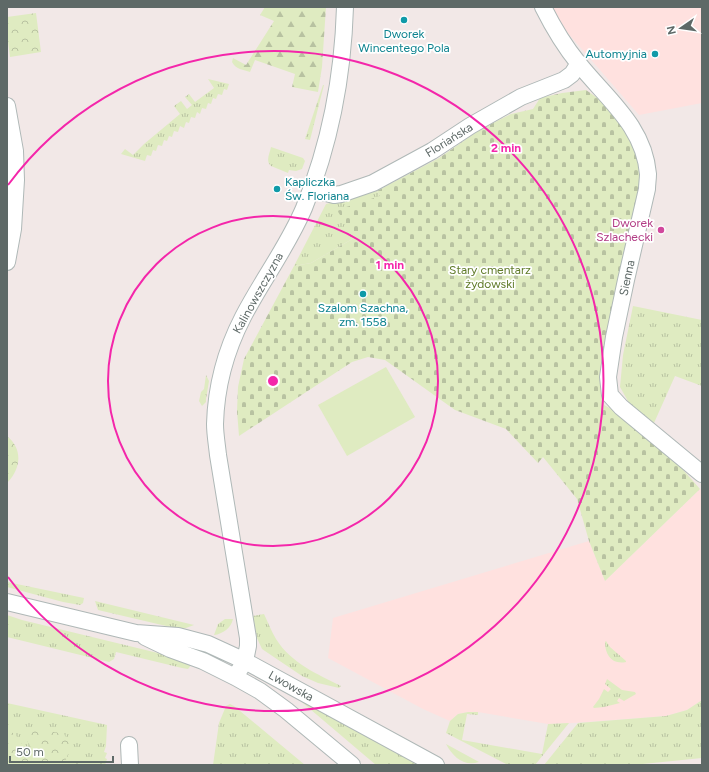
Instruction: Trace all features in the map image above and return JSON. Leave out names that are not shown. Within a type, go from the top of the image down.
[{"type":"street","name":"Kalinowszczyzna","points":[[235,677],[245,661],[248,646],[248,633],[218,455],[215,425],[221,374],[227,354],[243,316],[292,231],[311,189],[328,136],[336,98],[340,71],[345,7]]},
{"type":"street","name":"Sienna","points":[[543,7],[555,29],[579,63],[625,117],[637,136],[644,154],[648,174],[647,189],[614,337],[608,377],[610,395],[621,407],[702,474]]},
{"type":"street","name":"Floriańska","points":[[311,189],[334,195],[373,183],[432,151],[470,126],[517,100],[564,80],[572,74],[579,63]]},
{"type":"street","points":[[7,106],[15,151],[16,180],[13,229],[7,262]]},
{"type":"street","name":"Lwowska","points":[[7,602],[136,633],[178,636],[223,650],[436,765]]},
{"type":"street","name":"Lwowska","points":[[136,633],[170,649],[203,661],[260,691],[286,710],[352,765]]},
{"type":"street","points":[[129,745],[130,765]]},
{"type":"shaded area","points":[[550,7],[702,7],[702,103],[639,115],[560,24]]},
{"type":"shaded area","points":[[700,489],[702,490],[702,700],[687,710],[666,716],[548,724],[478,712],[468,712],[458,714],[450,721],[423,709],[328,658],[333,618],[589,541],[605,581]]},
{"type":"green space","points":[[265,7],[326,7],[322,67],[318,92],[292,87],[295,74],[255,60],[250,72],[240,69],[233,64],[233,58],[246,65],[274,21],[260,15]]},
{"type":"green space","points":[[36,13],[41,52],[10,57],[7,34],[7,17]]},
{"type":"green space","points":[[208,79],[229,84],[227,90],[224,89],[222,95],[218,94],[216,99],[213,98],[211,104],[208,103],[206,109],[202,108],[200,114],[197,112],[195,118],[191,117],[189,123],[186,122],[184,128],[180,126],[178,132],[174,131],[172,137],[169,136],[167,141],[164,140],[162,146],[158,145],[156,151],[153,150],[151,156],[147,155],[145,161],[121,154],[125,149],[133,155],[180,114],[174,106],[181,101],[187,109],[192,105],[185,97],[189,94],[195,102],[214,88]]},
{"type":"green space","points":[[323,85],[310,140],[305,139]]},
{"type":"green space","name":"Stary cmentarz żydowski","points":[[586,90],[606,104],[636,147],[642,175],[605,374],[604,405],[628,418],[678,464],[700,489],[605,581],[589,541],[577,499],[543,457],[538,463],[506,429],[455,410],[385,360],[368,357],[352,362],[239,436],[237,411],[238,387],[244,359],[294,266],[311,263],[354,238],[337,210],[380,196],[377,191],[439,158],[481,129],[511,114],[533,109],[540,98]]},
{"type":"green space","points":[[271,147],[303,158],[305,161],[302,169],[296,171],[289,170],[288,173],[271,166],[268,162],[268,157]]},
{"type":"green space","points":[[377,191],[380,196],[354,238],[311,263],[294,266],[326,204]]},
{"type":"green space","points":[[633,306],[702,320],[702,386],[675,376],[654,423],[629,403],[620,387],[623,355]]},
{"type":"green space","points":[[386,367],[415,417],[347,456],[318,405]]},
{"type":"green space","points":[[206,375],[209,381],[206,402],[202,406],[199,401],[201,392],[204,389]]},
{"type":"green space","points":[[7,436],[16,447],[18,453],[18,465],[16,471],[8,482],[7,482]]},
{"type":"green space","points":[[7,582],[84,598],[83,603],[80,605],[63,602],[7,587]]},
{"type":"green space","points":[[95,601],[194,625],[179,629],[98,610]]},
{"type":"green space","points":[[264,614],[276,639],[289,655],[305,667],[341,686],[339,688],[318,683],[302,676],[262,649],[257,638],[253,616]]},
{"type":"green space","points":[[7,615],[162,654],[192,664],[188,669],[116,652],[114,659],[109,662],[7,637]]},
{"type":"green space","points":[[225,619],[233,619],[226,630],[214,635],[218,624]]},
{"type":"green space","points":[[606,641],[610,647],[626,662],[617,662],[610,658],[605,647]]},
{"type":"green space","points":[[607,679],[622,690],[635,692],[636,694],[624,701],[619,698],[617,701],[620,703],[594,708],[593,707],[604,689],[608,692],[611,689],[605,684]]},
{"type":"green space","points":[[297,698],[420,765],[376,765]]},
{"type":"green space","points":[[702,700],[702,758],[633,765],[544,765],[578,723],[666,716],[687,710]]},
{"type":"green space","points":[[7,703],[107,725],[106,746],[104,752],[107,753],[105,758],[107,759],[105,765],[7,765]]},
{"type":"green space","points":[[230,704],[305,765],[213,765],[219,723],[226,706]]},
{"type":"green space","points":[[478,712],[478,715],[467,714],[462,740],[542,754],[548,724],[569,723],[535,765],[508,765],[446,733],[450,721],[458,714]]},
{"type":"green space","points":[[31,727],[64,734],[71,746],[64,765],[44,765],[27,741]]},
{"type":"green space","points":[[7,730],[15,734],[36,765],[7,765]]},
{"type":"green space","points":[[446,744],[479,762],[468,763],[460,760],[452,753]]},
{"type":"place","name":"Dworek Wincentego Pola","points":[[404,20]]},
{"type":"place","name":"Automyjnia","points":[[655,54]]},
{"type":"place","name":"Kapliczka Św. Floriana","points":[[277,189]]},
{"type":"place","name":"Dworek Szlachecki","points":[[661,230]]},
{"type":"place","name":"Szalom Szachna, zm. 1558","points":[[363,294]]}]
